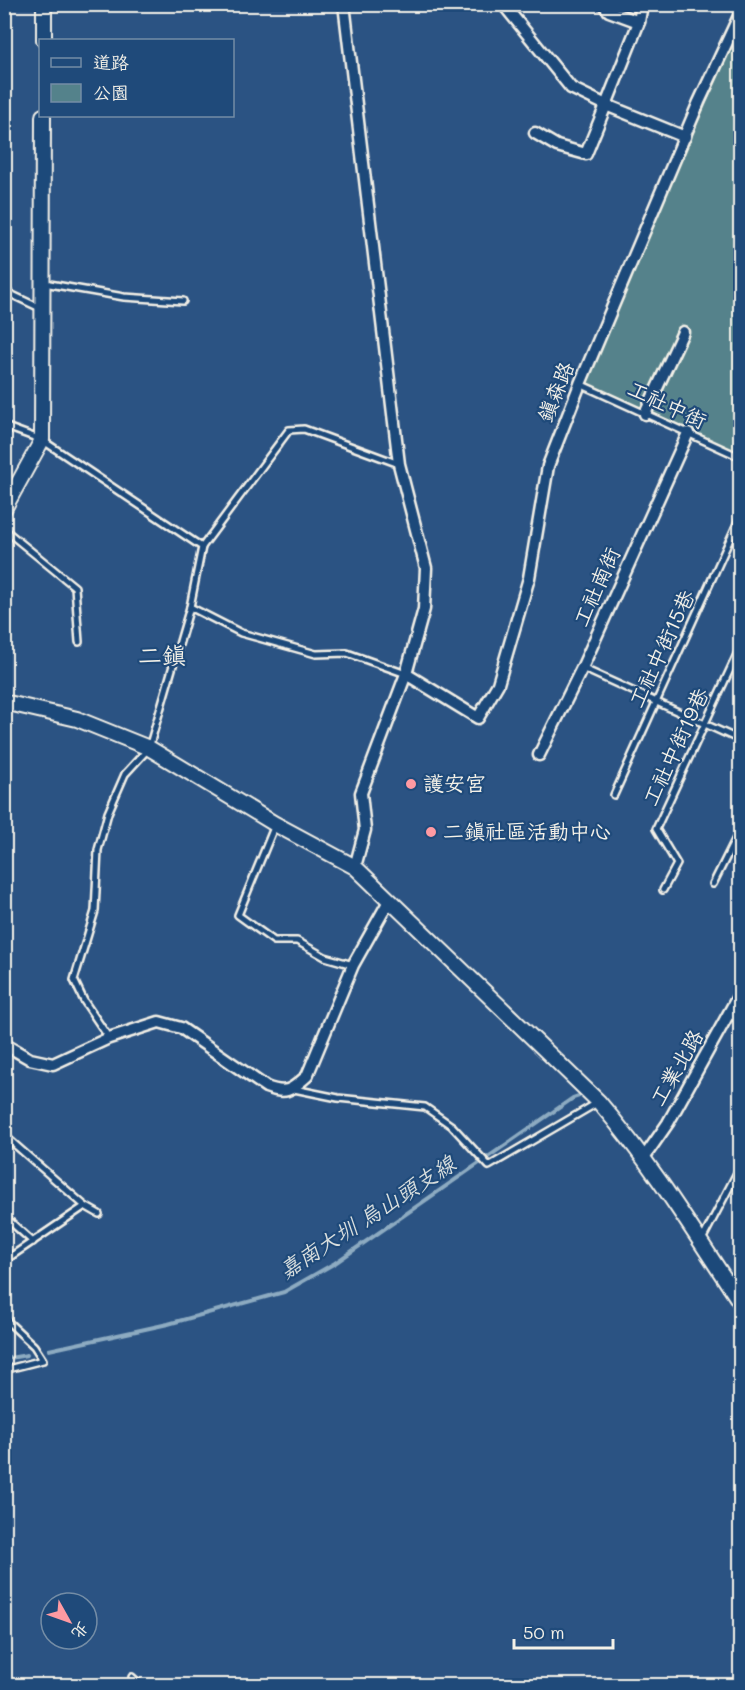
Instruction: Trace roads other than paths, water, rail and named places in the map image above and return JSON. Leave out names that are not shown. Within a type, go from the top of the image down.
[{"type":"street","points":[[44,4],[44,39]]},
{"type":"street","points":[[344,4],[399,464],[426,568],[424,609],[406,674],[361,793],[365,830],[355,867]]},
{"type":"street","points":[[503,4],[571,88],[685,137]]},
{"type":"street","points":[[603,4],[609,12],[639,22]]},
{"type":"street","points":[[535,134],[557,146],[586,154],[639,22],[642,4]]},
{"type":"street","name":"鎮森路","points":[[406,674],[478,718],[498,684],[529,578],[548,466],[580,384],[685,137],[741,14]]},
{"type":"street","points":[[4,509],[42,440],[43,117]]},
{"type":"street","points":[[645,414],[683,332]]},
{"type":"street","name":"工社南街","points":[[539,755],[582,668],[688,433]]},
{"type":"street","points":[[4,702],[77,719],[149,748],[276,824],[355,867],[599,1102],[620,1126],[741,1302]]},
{"type":"street","points":[[7,1049],[30,1059],[54,1065],[110,1038],[159,1022],[181,1028],[266,1087],[280,1092],[293,1089],[307,1076],[353,965],[389,901]]},
{"type":"street","name":"工業北路","points":[[643,1160],[735,1017],[741,993]]},
{"type":"lane","points":[[42,283],[124,297],[183,301]]},
{"type":"lane","points":[[4,291],[41,309]]},
{"type":"lane","name":"工社中街","points":[[580,384],[741,457]]},
{"type":"lane","points":[[4,426],[42,440],[202,548]]},
{"type":"lane","points":[[110,1038],[84,1001],[74,980],[95,911],[98,850],[108,813],[124,774],[149,748],[190,607],[202,548],[289,430],[304,429],[399,464]]},
{"type":"lane","name":"工社中街15巷","points":[[614,795],[741,517]]},
{"type":"lane","points":[[4,529],[75,587],[79,642]]},
{"type":"lane","points":[[190,607],[241,633],[316,654],[347,653],[406,674]]},
{"type":"lane","name":"工社中街19巷","points":[[663,890],[677,864],[656,829],[741,648]]},
{"type":"lane","points":[[582,668],[741,741]]},
{"type":"lane","points":[[276,824],[238,915],[274,941],[297,941],[325,957],[353,965]]},
{"type":"lane","points":[[713,884],[741,830]]},
{"type":"lane","points":[[293,1089],[338,1098],[425,1107],[452,1126],[489,1166],[599,1102]]},
{"type":"lane","points":[[4,1135],[86,1206],[99,1214]]},
{"type":"lane","points":[[701,1242],[738,1177],[741,1167]]},
{"type":"lane","points":[[4,1261],[86,1206]]},
{"type":"lane","points":[[4,1216],[33,1242]]},
{"type":"lane","points":[[731,1287],[741,1270]]},
{"type":"lane","points":[[4,1318],[34,1346],[43,1360],[4,1370]]},
{"type":"lane","points":[[132,1677],[142,1686]]},
{"type":"waterway","name":"嘉南大圳 烏山頭支線","points":[[49,1350],[168,1324],[284,1292],[335,1263],[579,1096]]},
{"type":"waterway","name":"嘉南大圳 烏山頭支線","points":[[4,1359],[27,1355]]},
{"type":"place","name":"護安宮","points":[[411,784]]},
{"type":"place","name":"二鎮社區活動中心","points":[[431,832]]},
{"type":"district","name":"二鎮","points":[[162,656]]}]
